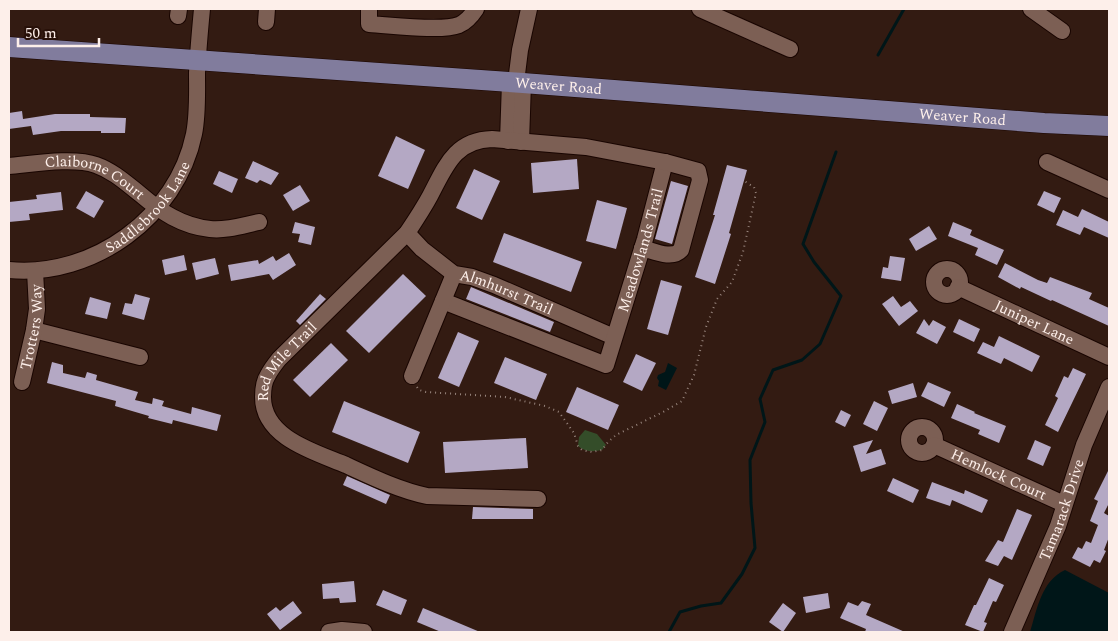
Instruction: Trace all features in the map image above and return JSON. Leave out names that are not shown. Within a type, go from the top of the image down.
[{"type":"main road","name":"Weaver Road","points":[[9,47],[516,82],[957,117],[1109,126]]},
{"type":"street","name":"Saddlebrook Lane","points":[[9,270],[35,271],[66,265],[96,254],[110,247],[139,227],[157,208],[176,182],[190,148],[196,118],[202,9]]},
{"type":"street","points":[[369,16],[439,28],[459,25],[469,18],[476,9]]},
{"type":"street","points":[[514,142],[516,82],[520,50],[529,9]]},
{"type":"street","points":[[700,9],[790,48]]},
{"type":"street","points":[[1032,9],[1062,32]]},
{"type":"street","name":"Red Mile Trail","points":[[538,499],[427,496],[396,487],[304,447],[282,434],[267,416],[263,400],[264,383],[279,359],[407,234],[447,163],[455,154],[471,143],[484,140],[586,147],[665,162],[698,171],[700,180],[681,250],[676,255],[671,256],[642,248]]},
{"type":"street","name":"Claiborne Court","points":[[9,166],[74,162],[94,164],[109,171],[157,208],[184,223],[211,229],[259,222]]},
{"type":"street","name":"Meadowlands Trail","points":[[443,300],[606,365],[642,248],[665,162]]},
{"type":"street","points":[[1048,162],[1109,190]]},
{"type":"street","name":"Almhurst Trail","points":[[407,234],[422,249],[454,274],[472,277],[494,285],[614,337]]},
{"type":"street","name":"Trotters Way","points":[[22,382],[34,330],[37,302],[35,271]]},
{"type":"street","points":[[412,376],[454,274]]},
{"type":"street","name":"Juniper Lane","points":[[958,287],[1109,357]]},
{"type":"street","points":[[34,330],[140,357]]},
{"type":"street","name":"Tamarack Drive","points":[[1012,632],[1058,526],[1084,445],[1109,387]]},
{"type":"street","name":"Hemlock Court","points":[[934,445],[1064,504]]},
{"type":"street","points":[[328,632],[348,630],[364,632]]},
{"type":"path","points":[[412,376],[419,390],[426,392],[505,397],[546,406],[559,412],[574,433],[578,446],[582,450],[592,452],[602,450],[616,435],[682,401],[694,375],[706,327],[717,299],[732,282],[743,252],[756,193],[754,187],[744,181]]},
{"type":"green space","points":[[585,430],[597,434],[606,445],[602,450],[589,451],[578,446],[579,437]]},
{"type":"shaded area","points":[[668,363],[677,368],[666,390],[658,386],[659,381],[657,378],[658,375],[665,372]]},
{"type":"shaded area","points":[[1065,570],[1109,593],[1109,632],[1030,632],[1045,589],[1050,581]]},
{"type":"building","points":[[22,111],[23,119],[55,114],[90,114],[90,117],[126,118],[125,133],[61,131],[33,135],[31,126],[9,129],[9,113]]},
{"type":"building","points":[[396,136],[425,150],[408,189],[378,176]]},
{"type":"building","points":[[577,159],[579,189],[533,193],[531,163]]},
{"type":"building","points":[[253,161],[279,173],[271,185],[260,180],[257,183],[245,178]]},
{"type":"building","points":[[727,165],[747,170],[729,233],[731,234],[715,284],[695,277],[715,215],[713,215]]},
{"type":"building","points":[[474,169],[500,181],[482,220],[456,208]]},
{"type":"building","points":[[219,171],[238,179],[232,193],[213,184]]},
{"type":"building","points":[[671,181],[688,186],[672,244],[655,239]]},
{"type":"building","points":[[300,185],[310,201],[293,211],[283,195]]},
{"type":"building","points":[[86,191],[104,201],[94,218],[76,208]]},
{"type":"building","points":[[1044,191],[1061,198],[1054,213],[1037,205]]},
{"type":"building","points":[[61,192],[63,210],[29,214],[30,220],[9,222],[9,202],[37,199],[36,195]]},
{"type":"building","points":[[597,200],[627,208],[616,249],[586,241]]},
{"type":"building","points":[[1082,209],[1109,222],[1109,238],[1084,227],[1080,235],[1056,225],[1063,210],[1078,217]]},
{"type":"building","points":[[295,222],[315,227],[311,245],[298,242],[300,234],[292,233]]},
{"type":"building","points":[[953,222],[972,230],[970,235],[1004,250],[997,265],[975,255],[978,248],[948,236]]},
{"type":"building","points":[[929,226],[937,239],[916,251],[909,239]]},
{"type":"building","points":[[504,233],[582,262],[571,292],[493,262]]},
{"type":"building","points":[[289,253],[296,265],[273,280],[269,274],[231,281],[228,265],[258,260],[259,264],[273,256],[276,261]]},
{"type":"building","points":[[184,255],[187,270],[165,275],[162,260]]},
{"type":"building","points":[[890,256],[905,258],[901,281],[881,278],[883,267],[888,268]]},
{"type":"building","points":[[215,258],[219,274],[196,280],[192,263]]},
{"type":"building","points":[[1005,263],[1038,280],[1047,283],[1050,277],[1092,293],[1089,299],[1109,308],[1109,326],[1021,287],[1020,289],[998,277]]},
{"type":"building","points":[[403,274],[426,296],[369,353],[346,331]]},
{"type":"building","points":[[661,280],[682,286],[668,335],[647,329]]},
{"type":"building","points":[[471,287],[554,322],[550,332],[466,299]]},
{"type":"building","points":[[135,294],[150,298],[144,320],[122,314],[125,303],[132,304]]},
{"type":"building","points":[[320,294],[326,299],[300,325],[296,321]]},
{"type":"building","points":[[893,296],[901,307],[910,301],[918,311],[899,326],[882,304]]},
{"type":"building","points":[[90,297],[111,303],[107,319],[85,314]]},
{"type":"building","points":[[924,319],[929,326],[933,320],[946,327],[937,344],[916,333]]},
{"type":"building","points":[[959,319],[980,329],[974,342],[953,332]]},
{"type":"building","points":[[458,332],[479,341],[459,387],[438,378]]},
{"type":"building","points":[[999,336],[1040,356],[1032,372],[1004,358],[1001,364],[977,353],[983,342],[994,347]]},
{"type":"building","points":[[331,343],[348,360],[310,397],[293,380]]},
{"type":"building","points":[[636,354],[656,363],[642,391],[623,382]]},
{"type":"building","points":[[505,357],[547,374],[536,400],[494,383]]},
{"type":"building","points":[[52,362],[63,365],[63,373],[85,378],[87,372],[97,375],[96,380],[138,392],[135,400],[152,404],[153,398],[164,401],[162,406],[191,414],[192,407],[221,415],[217,431],[173,420],[172,424],[148,418],[149,416],[115,406],[116,401],[47,383]]},
{"type":"building","points":[[1073,368],[1086,374],[1058,432],[1045,425],[1058,398],[1055,396],[1064,376],[1068,378]]},
{"type":"building","points":[[928,382],[951,392],[944,407],[921,396]]},
{"type":"building","points":[[913,383],[917,397],[892,404],[888,391]]},
{"type":"building","points":[[577,387],[619,405],[608,430],[566,412]]},
{"type":"building","points":[[344,401],[420,432],[408,463],[332,432]]},
{"type":"building","points":[[874,401],[888,408],[877,431],[863,424]]},
{"type":"building","points":[[957,404],[1006,426],[999,443],[978,434],[980,430],[951,418]]},
{"type":"building","points":[[841,410],[851,415],[845,427],[835,422]]},
{"type":"building","points":[[526,438],[528,468],[445,473],[443,442]]},
{"type":"building","points":[[873,440],[866,454],[881,449],[886,464],[861,472],[853,446]]},
{"type":"building","points":[[1035,440],[1051,447],[1043,466],[1027,459]]},
{"type":"building","points":[[1109,469],[1109,503],[1104,513],[1109,516],[1109,537],[1104,550],[1106,551],[1100,563],[1094,560],[1090,567],[1072,558],[1078,547],[1082,549],[1086,541],[1091,543],[1098,525],[1090,521],[1098,501],[1094,499]]},
{"type":"building","points":[[347,476],[390,495],[386,504],[343,485]]},
{"type":"building","points":[[893,478],[919,490],[913,503],[887,491]]},
{"type":"building","points":[[932,482],[964,494],[965,490],[988,500],[982,513],[952,500],[950,506],[926,498]]},
{"type":"building","points":[[473,507],[533,509],[533,519],[472,519]]},
{"type":"building","points":[[1017,509],[1032,515],[1012,560],[1004,556],[998,566],[985,561],[998,540],[1003,542]]},
{"type":"building","points":[[989,578],[1004,585],[996,602],[993,601],[984,622],[987,623],[983,632],[965,625]]},
{"type":"building","points":[[354,581],[356,602],[340,603],[339,598],[323,599],[322,584]]},
{"type":"building","points":[[383,590],[407,600],[401,615],[376,605]]},
{"type":"building","points":[[828,593],[830,608],[806,613],[803,597]]},
{"type":"building","points":[[293,601],[302,613],[280,630],[267,614],[276,607],[280,611]]},
{"type":"building","points":[[862,601],[871,604],[866,615],[905,632],[865,632],[866,629],[840,618],[848,602],[858,606]]},
{"type":"building","points":[[783,603],[796,613],[783,632],[769,622]]},
{"type":"building","points":[[423,608],[480,632],[441,632],[417,622]]},
{"type":"waterway","points":[[878,55],[904,9]]},
{"type":"waterway","points":[[669,632],[680,612],[721,603],[742,574],[755,548],[750,460],[765,422],[760,399],[773,370],[802,360],[820,344],[841,296],[814,262],[803,244],[836,152]]}]
